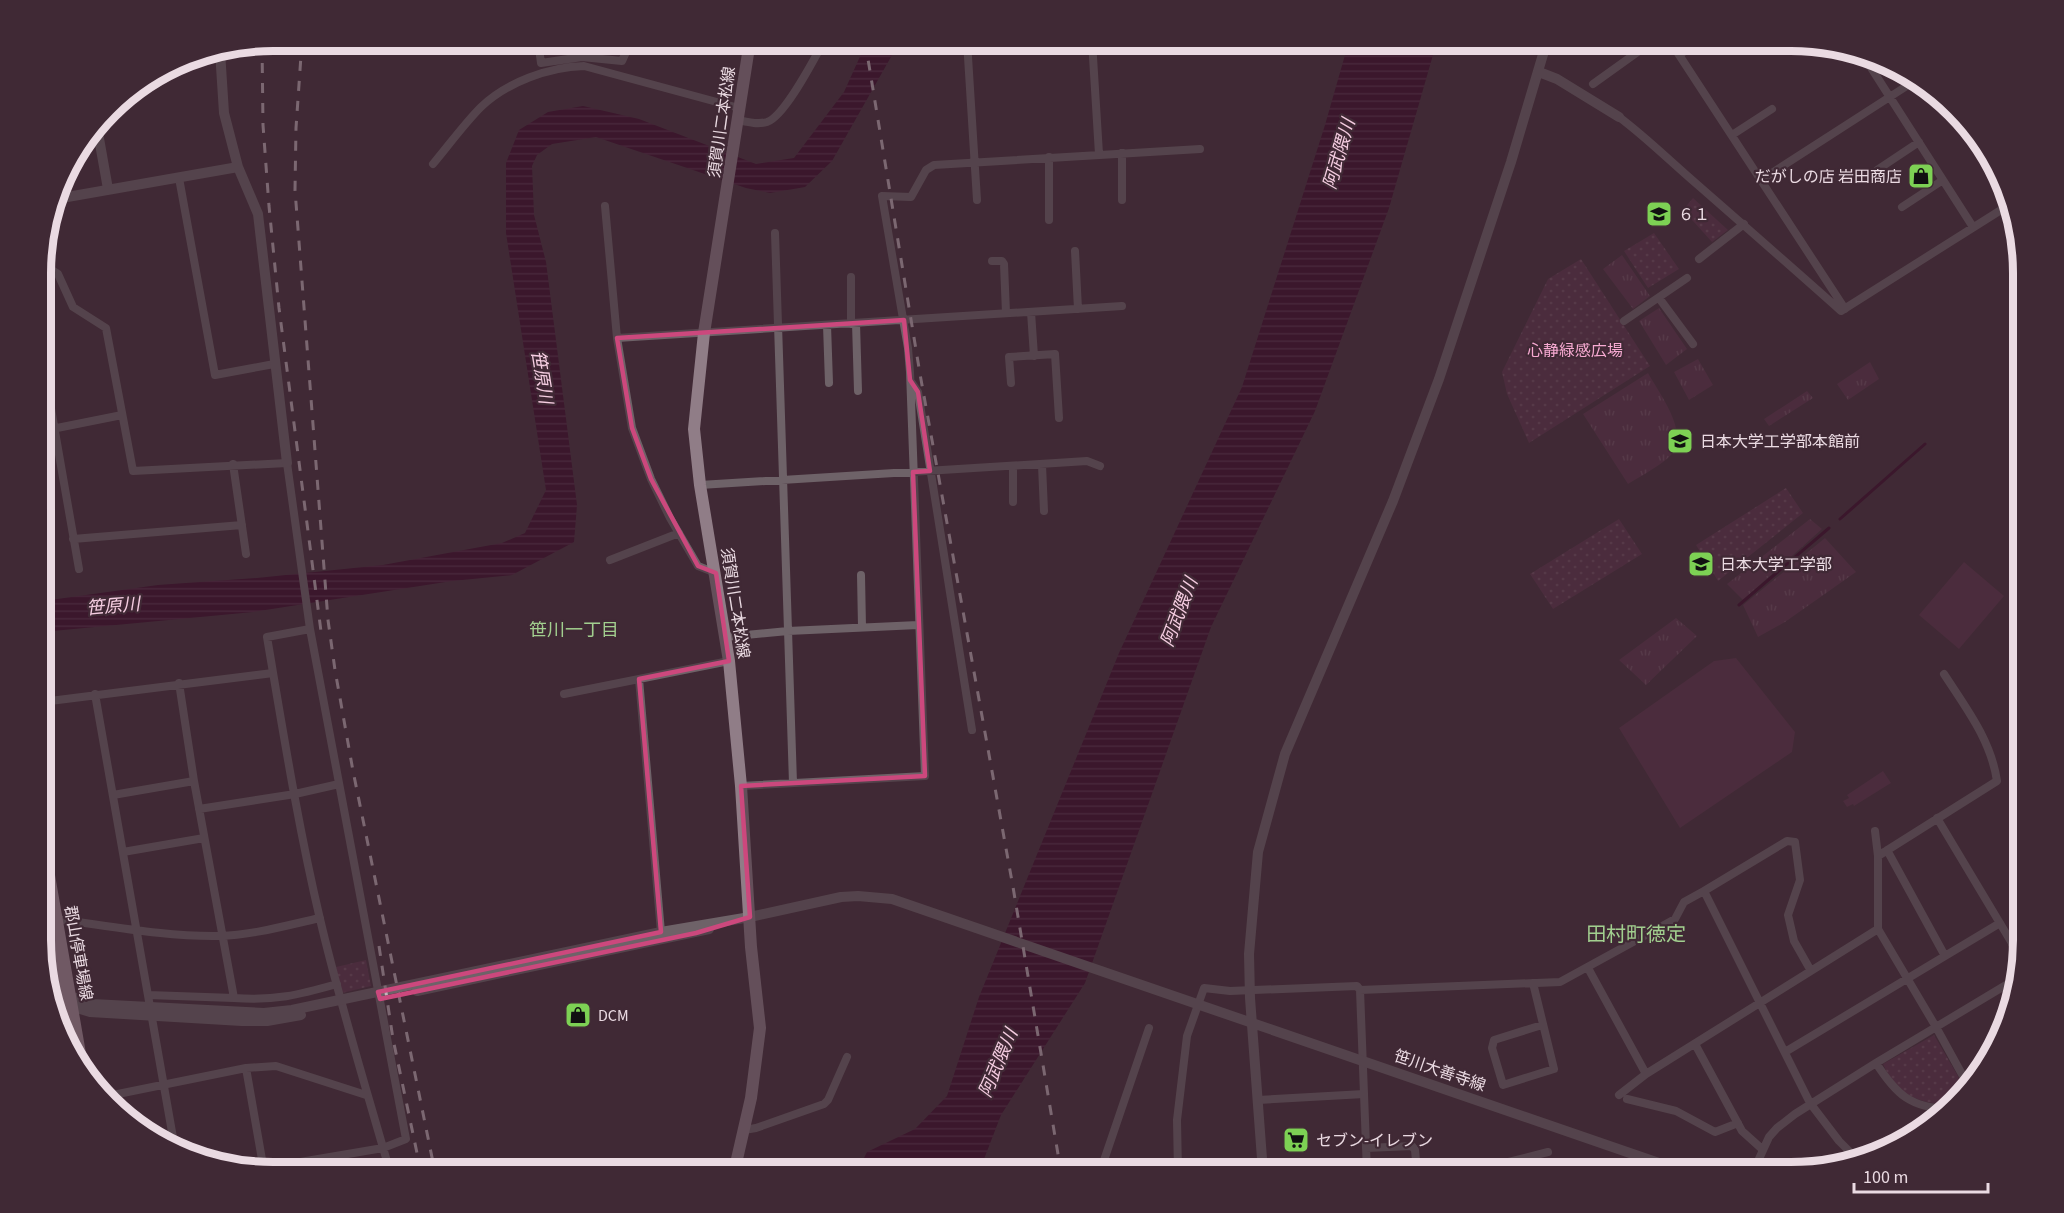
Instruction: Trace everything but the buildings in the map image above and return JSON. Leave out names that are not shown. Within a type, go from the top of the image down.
[{"type":"main road","name":"須賀川二本松線","points":[[736,1162],[753,1089],[760,1028],[751,947],[741,786],[729,661],[693,429],[704,333],[748,51]]},
{"type":"main road","name":"郡山停車場線","points":[[51,937],[61,998],[70,1029]]},
{"type":"street","points":[[540,51],[542,63],[582,57],[622,61],[626,51]]},
{"type":"street","points":[[433,164],[482,106],[512,85],[539,75],[568,67],[584,66],[754,124],[768,122],[779,114],[817,51]]},
{"type":"street","points":[[969,51],[977,200]]},
{"type":"street","points":[[1093,51],[1099,154]]},
{"type":"street","points":[[1262,1162],[1250,990],[1250,924],[1258,852],[1285,754],[1394,501],[1439,379],[1544,51]]},
{"type":"street","points":[[1593,84],[1638,51]]},
{"type":"street","points":[[1677,51],[1845,309]]},
{"type":"street","points":[[1679,55],[1685,51]]},
{"type":"street","points":[[220,58],[224,113],[238,167],[258,214],[298,553],[406,1139],[382,1148],[309,1162]]},
{"type":"street","points":[[1870,66],[1973,227]]},
{"type":"street","points":[[1539,72],[1557,79],[1638,131],[1841,311],[2003,209]]},
{"type":"street","points":[[1761,180],[1909,85]]},
{"type":"street","points":[[1732,135],[1772,109]]},
{"type":"street","points":[[99,136],[108,189]]},
{"type":"street","points":[[1877,170],[1919,142]]},
{"type":"street","points":[[741,786],[925,776],[908,348],[882,196],[911,197],[926,170],[934,165],[1200,148]]},
{"type":"street","points":[[1122,153],[1122,200]]},
{"type":"street","points":[[1049,157],[1050,220]]},
{"type":"street","points":[[65,197],[238,167]]},
{"type":"street","points":[[179,178],[215,375],[274,364]]},
{"type":"street","points":[[1902,207],[1943,180]]},
{"type":"street","points":[[604,206],[618,338],[632,428],[651,479],[698,566],[716,573]]},
{"type":"street","points":[[1700,259],[1744,224]]},
{"type":"street","points":[[775,233],[793,783]]},
{"type":"street","points":[[1075,251],[1078,309]]},
{"type":"street","points":[[992,261],[1002,261],[1004,264],[1006,314]]},
{"type":"street","points":[[51,270],[58,274],[73,307],[106,328],[133,471],[233,464],[287,463]]},
{"type":"street","points":[[851,277],[858,391]]},
{"type":"street","points":[[1624,321],[1686,279]]},
{"type":"street","points":[[1659,297],[1693,344]]},
{"type":"street","points":[[618,338],[1122,306]]},
{"type":"street","points":[[1031,312],[1034,356]]},
{"type":"street","points":[[827,325],[830,383]]},
{"type":"street","points":[[1011,383],[1009,357],[1055,354],[1059,418]]},
{"type":"street","points":[[910,380],[918,392],[972,730]]},
{"type":"street","points":[[51,403],[79,569]]},
{"type":"street","points":[[51,430],[122,416]]},
{"type":"street","points":[[700,485],[1087,461],[1100,466]]},
{"type":"street","points":[[233,464],[246,554]]},
{"type":"street","points":[[1042,465],[1044,511]]},
{"type":"street","points":[[1013,467],[1013,502]]},
{"type":"street","points":[[73,539],[242,525]]},
{"type":"street","points":[[610,560],[679,533]]},
{"type":"street","points":[[861,575],[862,627]]},
{"type":"street","points":[[725,637],[788,631],[918,625]]},
{"type":"street","points":[[310,626],[267,638],[320,918],[366,1095],[387,1162]]},
{"type":"street","points":[[564,694],[729,661]]},
{"type":"street","points":[[51,701],[273,673]]},
{"type":"street","points":[[1878,856],[1997,781],[1994,759],[1944,674]]},
{"type":"street","points":[[639,679],[661,932]]},
{"type":"street","points":[[179,683],[194,781],[234,998]]},
{"type":"street","points":[[95,694],[173,1138]]},
{"type":"street","points":[[113,795],[194,781]]},
{"type":"street","points":[[200,810],[339,784]]},
{"type":"street","points":[[1937,818],[2012,944]]},
{"type":"street","points":[[1875,831],[1878,856],[1878,929],[1964,1078]]},
{"type":"street","points":[[123,852],[204,837]]},
{"type":"street","points":[[1360,990],[1560,982],[1675,919],[1684,903],[1787,841],[1795,842],[1800,880],[1788,915],[1794,941],[1811,971]]},
{"type":"street","points":[[1887,850],[1945,956]]},
{"type":"street","points":[[1704,891],[1810,1103],[1851,1153]]},
{"type":"street","name":"笹川大善寺線","points":[[750,916],[841,897],[892,899],[1656,1162]]},
{"type":"street","points":[[61,998],[150,1012],[242,1021],[267,1021],[661,932],[750,916]]},
{"type":"street","points":[[535,962],[696,933],[750,916]]},
{"type":"street","points":[[51,919],[182,934],[222,936],[281,927],[320,918]]},
{"type":"street","points":[[1785,1053],[2000,923]]},
{"type":"street","points":[[1738,1123],[1715,1132],[1676,1111],[1623,1097],[1646,1074],[1878,929]]},
{"type":"street","points":[[1588,968],[1646,1074]]},
{"type":"street","points":[[1533,983],[1554,1069],[1503,1085],[1492,1048],[1494,1040],[1542,1025]]},
{"type":"street","points":[[1757,1162],[1762,1149],[1777,1128],[1810,1103],[2009,983]]},
{"type":"street","points":[[148,995],[260,1000],[286,998],[337,984]]},
{"type":"street","points":[[1178,1162],[1177,1120],[1187,1036],[1204,988],[1230,991],[1357,986],[1360,990],[1367,1162]]},
{"type":"street","points":[[1103,1162],[1149,1028]]},
{"type":"street","points":[[1695,1044],[1742,1131],[1762,1149]]},
{"type":"street","points":[[744,1130],[756,1128],[824,1104],[828,1100],[847,1057]]},
{"type":"street","points":[[1876,1063],[1891,1086],[1902,1096],[1925,1107],[1936,1108]]},
{"type":"street","points":[[114,1095],[246,1068],[276,1066],[366,1095]]},
{"type":"street","points":[[246,1068],[263,1162]]},
{"type":"street","points":[[1258,1100],[1364,1094]]},
{"type":"street","points":[[1366,1148],[1412,1146],[1415,1150],[1416,1162]]},
{"type":"street","points":[[1508,1162],[1548,1152]]},
{"type":"street","points":[[331,1158],[332,1162]]},
{"type":"highlighted area","points":[[904,320],[910,380],[918,392],[930,471],[913,472],[925,776],[741,786],[750,917],[696,933],[380,999],[378,992],[661,932],[639,679],[729,661],[716,573],[698,566],[651,479],[632,428],[617,338]]},
{"type":"green space","points":[[1693,198],[1728,230],[1712,242],[1683,210]]},
{"type":"green space","points":[[1654,233],[1679,269],[1648,288],[1624,251]]},
{"type":"green space","points":[[1622,255],[1650,296],[1633,309],[1603,269]]},
{"type":"green space","name":"心静緑感広場","points":[[1581,259],[1650,366],[1529,443],[1507,394],[1502,372],[1548,279]]},
{"type":"green space","points":[[1659,308],[1687,349],[1666,365],[1639,321]]},
{"type":"green space","points":[[1698,359],[1713,385],[1689,400],[1674,372]]},
{"type":"green space","points":[[1870,362],[1879,379],[1848,400],[1837,384]]},
{"type":"green space","points":[[1648,373],[1672,416],[1677,439],[1675,449],[1668,458],[1628,484],[1583,414]]},
{"type":"green space","points":[[1807,391],[1813,398],[1769,426],[1764,419]]},
{"type":"green space","points":[[1786,488],[1803,513],[1718,581],[1696,545]]},
{"type":"green space","points":[[1619,519],[1642,554],[1553,609],[1530,574]]},
{"type":"green space","points":[[1810,519],[1822,529],[1743,600],[1727,584]]},
{"type":"green space","points":[[1825,538],[1856,572],[1785,622],[1758,637],[1743,605]]},
{"type":"green space","points":[[1964,562],[2004,596],[1959,649],[1919,615]]},
{"type":"green space","points":[[1676,618],[1697,636],[1646,685],[1619,660]]},
{"type":"green space","points":[[1736,658],[1795,732],[1792,752],[1680,828],[1619,728],[1714,661]]},
{"type":"green space","points":[[1883,771],[1891,783],[1854,806],[1853,804],[1847,807],[1843,801],[1849,798],[1847,795]]},
{"type":"green space","points":[[366,960],[371,986],[342,993],[336,967]]},
{"type":"green space","points":[[1934,1035],[1961,1082],[1941,1104],[1931,1103],[1903,1091],[1883,1064]]},
{"type":"water","name":"笹原川","points":[[862,51],[894,51],[832,161],[805,187],[770,193],[746,188],[596,137],[552,144],[537,155],[532,166],[534,215],[546,262],[577,505],[574,542],[512,575],[452,581],[253,612],[51,631],[51,600],[158,585],[383,565],[502,543],[525,533],[546,490],[506,233],[506,163],[519,130],[548,112],[583,106],[639,119],[756,164],[794,158],[844,92]]},
{"type":"water","name":"阿武隈川","points":[[1346,51],[1434,51],[1389,208],[1315,411],[1211,627],[1085,983],[1001,1115],[983,1162],[862,1162],[867,1152],[915,1129],[947,1096],[979,997],[1119,653],[1242,387]]},
{"type":"waterway","points":[[1840,519],[1925,444]]},
{"type":"waterway","points":[[1739,605],[1829,528]]},
{"type":"railway","points":[[262,51],[263,125],[279,308],[322,639]]},
{"type":"railway","points":[[301,51],[296,128],[295,190],[328,620],[353,771],[433,1162]]},
{"type":"railway","points":[[867,51],[920,374],[1013,887],[1059,1162]]},
{"type":"railway","points":[[379,946],[393,1039],[419,1162]]},
{"type":"place","name":"だがしの店 岩田商店","points":[[1921,176]]},
{"type":"place","name":"６１","points":[[1659,214]]},
{"type":"place","name":"日本大学工学部本館前","points":[[1680,441]]},
{"type":"place","name":"日本大学工学部","points":[[1701,564]]},
{"type":"place","name":"DCM","points":[[578,1015]]},
{"type":"place","name":"セブン-イレブン","points":[[1296,1140]]},
{"type":"district","name":"笹川一丁目","points":[[574,630]]},
{"type":"district","name":"田村町徳定","points":[[1636,934]]}]
